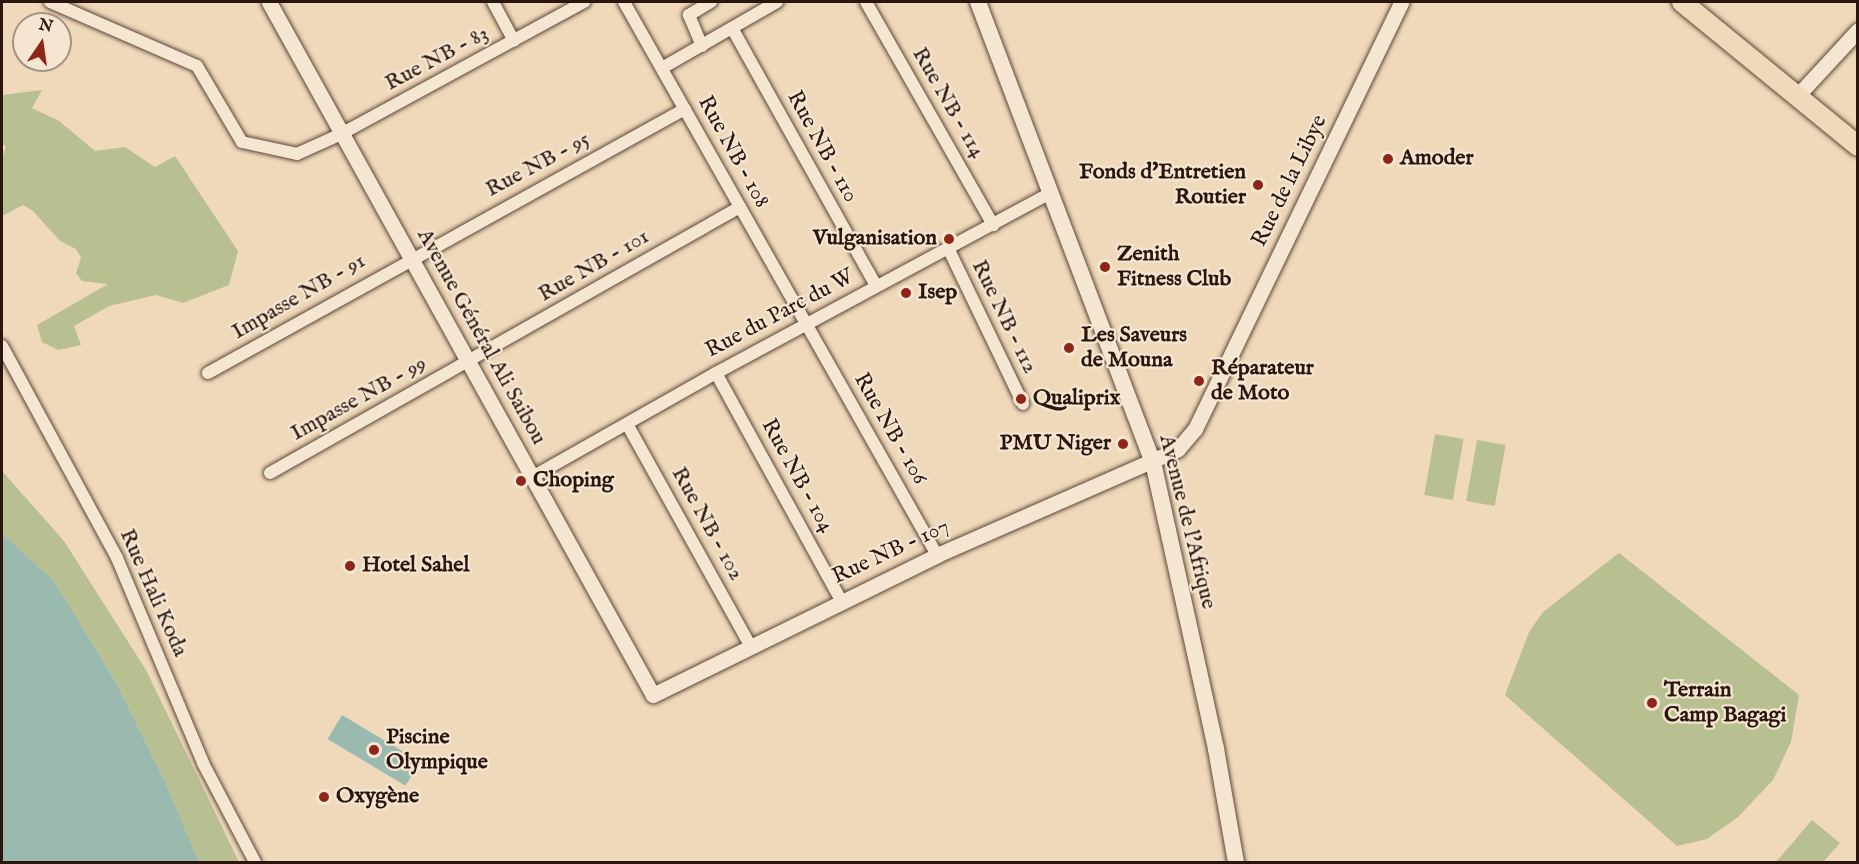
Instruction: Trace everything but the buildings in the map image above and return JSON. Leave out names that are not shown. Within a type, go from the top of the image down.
[{"type":"main road","name":"Avenue de l'Afrique","points":[[978,2],[1049,194],[1153,462],[1216,750],[1236,862]]},
{"type":"main road","points":[[1682,2],[1798,95],[1857,146]]},
{"type":"street","name":"Rue NB - 83","points":[[50,2],[196,66],[236,135],[252,147],[297,154],[341,134],[514,41],[564,7],[584,2]]},
{"type":"street","name":"Avenue Général Ali Saibou","points":[[269,2],[534,476],[653,695]]},
{"type":"street","points":[[493,2],[514,41]]},
{"type":"street","name":"Rue NB - 108","points":[[624,2],[806,324]]},
{"type":"street","points":[[702,46],[689,15],[711,2]]},
{"type":"street","points":[[662,68],[777,2]]},
{"type":"street","name":"Rue NB - 114","points":[[866,2],[993,225]]},
{"type":"street","name":"Rue de la Libye","points":[[1153,462],[1178,449],[1195,429],[1401,2]]},
{"type":"street","name":"Rue NB - 110","points":[[732,28],[876,286]]},
{"type":"street","points":[[1798,95],[1857,30]]},
{"type":"street","name":"Rue NB - 95","points":[[411,258],[685,109]]},
{"type":"street","name":"Rue du Parc du W","points":[[534,476],[716,373],[1049,194]]},
{"type":"street","name":"Rue NB - 101","points":[[468,361],[740,207]]},
{"type":"street","name":"Rue NB - 112","points":[[948,248],[1023,404]]},
{"type":"street","name":"Impasse NB - 91","points":[[208,373],[411,258]]},
{"type":"street","name":"Rue NB - 106","points":[[806,324],[937,555]]},
{"type":"street","name":"Rue Hali Koda","points":[[2,346],[117,558],[203,763],[255,862]]},
{"type":"street","name":"Impasse NB - 99","points":[[270,473],[468,361]]},
{"type":"street","name":"Rue NB - 104","points":[[716,373],[841,600]]},
{"type":"street","name":"Rue NB - 102","points":[[627,424],[750,645]]},
{"type":"street","name":"Rue NB - 107","points":[[653,695],[841,600],[937,555],[1153,462]]},
{"type":"green space","points":[[42,90],[32,108],[59,121],[95,151],[125,147],[155,167],[175,156],[238,251],[229,285],[183,303],[156,295],[109,306],[74,326],[81,345],[58,350],[42,342],[37,325],[108,284],[82,281],[76,273],[81,258],[76,249],[60,241],[33,211],[23,205],[2,216],[2,158],[6,146],[2,144],[2,95]]},
{"type":"green space","points":[[1435,434],[1464,439],[1453,500],[1424,495]]},
{"type":"green space","points":[[1477,440],[1506,445],[1495,506],[1466,501]]},
{"type":"green space","points":[[2,471],[64,541],[146,670],[239,862],[199,862],[168,788],[116,682],[54,581],[2,533]]},
{"type":"green space","points":[[1619,553],[1799,695],[1791,742],[1773,780],[1738,817],[1707,839],[1677,846],[1505,695],[1529,632],[1543,612]]},
{"type":"green space","points":[[1812,820],[1840,843],[1823,862],[1776,862]]},
{"type":"water","points":[[2,533],[54,581],[116,682],[168,788],[199,862],[2,862]]},
{"type":"water","name":"Piscine Olympique","points":[[342,715],[420,762],[406,786],[328,739]]},
{"type":"place","name":"Amoder","points":[[1388,159]]},
{"type":"place","name":"Fonds d'Entretien Routier","points":[[1258,185]]},
{"type":"place","name":"Vulganisation","points":[[949,239]]},
{"type":"place","name":"Zenith Fitness Club","points":[[1105,267]]},
{"type":"place","name":"Isep","points":[[906,293]]},
{"type":"place","name":"Les Saveurs de Mouna","points":[[1069,348]]},
{"type":"place","name":"Réparateur de Moto","points":[[1199,381]]},
{"type":"place","name":"Qualiprix","points":[[1021,399]]},
{"type":"place","name":"PMU Niger","points":[[1123,444]]},
{"type":"place","name":"Choping","points":[[521,481]]},
{"type":"place","name":"Hotel Sahel","points":[[350,566]]},
{"type":"place","name":"Terrain Camp Bagagi","points":[[1652,703]]},
{"type":"place","name":"Piscine Olympique","points":[[374,750]]},
{"type":"place","name":"Oxygène","points":[[324,797]]}]
